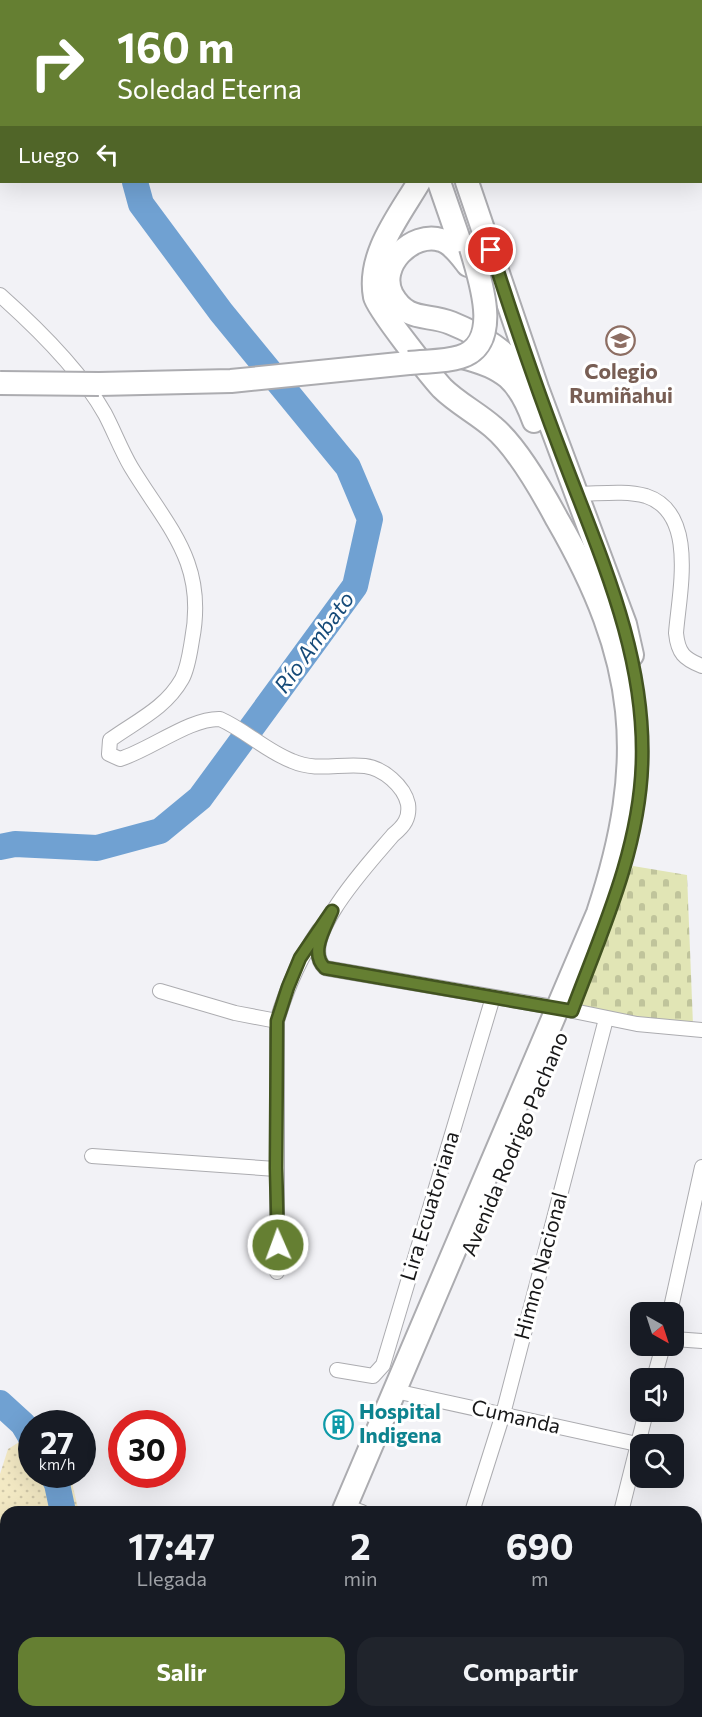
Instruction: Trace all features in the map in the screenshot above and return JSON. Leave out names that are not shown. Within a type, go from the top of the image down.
[{"type":"main road","points":[[418,183],[379,252],[374,279],[375,300],[443,388],[495,428],[537,484],[580,558]]},
{"type":"main road","points":[[440,183],[485,298],[486,314],[478,343],[462,357]]},
{"type":"main road","points":[[409,363],[459,349],[474,334],[480,315],[476,284],[452,183]]},
{"type":"main road","name":"Avenida Rodrigo Pachano","points":[[354,1506],[616,893],[629,852],[642,765],[642,723],[636,673],[625,624],[537,388],[468,183]]},
{"type":"main road","points":[[469,256],[444,240],[429,238],[412,243],[398,255],[388,273],[391,292],[402,309],[424,318],[448,321],[508,354],[537,388]]},
{"type":"main road","points":[[0,383],[99,384],[231,381],[462,357],[484,362],[508,375],[526,398],[554,470],[580,558]]},
{"type":"main road","name":"Avenida Rodrigo Pachano","points":[[566,1010],[619,844],[628,772],[629,710],[625,685],[616,646],[594,585],[580,558]]},
{"type":"street","points":[[0,295],[53,347],[104,412],[129,462],[182,544],[190,567],[196,596],[196,617],[183,678],[160,707],[110,740],[109,754],[120,759],[132,755],[212,719],[229,723],[284,758],[305,766],[327,768],[367,766],[389,777],[405,792],[408,807],[404,827],[393,835],[332,911],[300,958],[277,1021],[277,1272]]},
{"type":"street","points":[[577,494],[625,493],[647,497],[666,510],[679,530],[683,553],[676,633],[677,646],[685,659],[702,666]]},
{"type":"street","points":[[332,911],[316,954],[319,963],[325,968],[606,1019],[702,1030]]},
{"type":"street","points":[[160,991],[235,1013],[277,1021]]},
{"type":"street","name":"Lira Ecuatoriana","points":[[337,1370],[373,1376],[383,1365],[493,997]]},
{"type":"street","name":"Himno Nacional","points":[[474,1506],[503,1414],[606,1019]]},
{"type":"street","points":[[92,1156],[276,1168]]},
{"type":"street","points":[[672,1302],[702,1167]]},
{"type":"street","points":[[684,1340],[702,1341]]},
{"type":"street","name":"Cumanda","points":[[401,1392],[630,1442]]},
{"type":"street","points":[[622,1506],[630,1474]]},
{"type":"sand","points":[[18,1443],[18,1488],[73,1488],[78,1506],[0,1506],[0,1474],[8,1449]]},
{"type":"green space","points":[[633,866],[687,875],[693,1025],[574,1011]]},
{"type":"waterway","name":"Río Ambato","points":[[0,847],[15,844],[97,848],[160,831],[200,798],[355,586],[370,519],[348,467],[221,312],[141,204],[135,183]]},
{"type":"waterway","name":"Río Ambato","points":[[0,1403],[18,1419]]},
{"type":"waterway","name":"Río Ambato","points":[[58,1488],[62,1506]]},
{"type":"place","name":"Colegio Rumiñahui","points":[[621,341]]},
{"type":"place","name":"Hospital Indigena","points":[[338,1424]]},
{"type":"route","points":[[278,1245],[277,1021],[300,958],[332,911],[316,954],[319,963],[325,968],[347,974],[572,1011],[629,852],[642,765],[642,723],[636,673],[625,624],[519,339],[491,250]]}]
